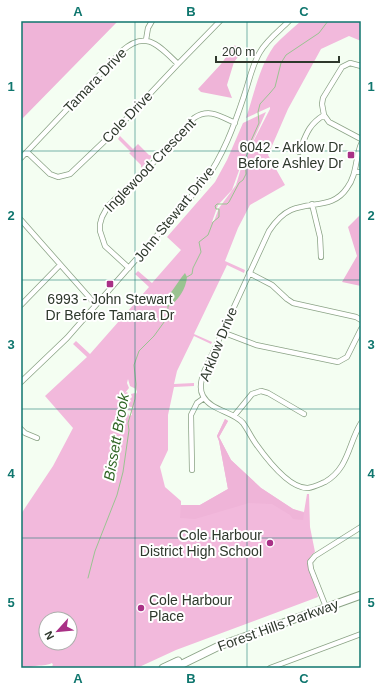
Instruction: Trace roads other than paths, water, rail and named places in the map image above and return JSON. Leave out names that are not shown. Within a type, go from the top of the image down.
[{"type":"main road","name":"Forest Hills Parkway","points":[[174,668],[219,646],[361,595]]},
{"type":"main road","name":"Forest Hills Parkway","points":[[163,668],[184,659],[196,656]]},
{"type":"street","points":[[152,21],[148,28],[146,40],[158,45],[178,64]]},
{"type":"street","name":"Cole Drive","points":[[27,152],[50,174],[58,177],[70,174],[113,133],[220,21]]},
{"type":"street","name":"John Stewart Drive","points":[[21,382],[67,338],[204,182],[213,168],[235,123],[258,56],[272,38],[289,21]]},
{"type":"street","name":"Tamara Drive","points":[[21,158],[122,51],[134,42],[146,40]]},
{"type":"street","points":[[361,66],[348,63],[340,68],[323,98],[322,108],[324,115],[331,124],[361,139]]},
{"type":"street","name":"Inglewood Crescent","points":[[129,268],[110,252],[102,239],[100,224],[102,216],[108,206],[152,164],[198,115],[211,113],[235,123]]},
{"type":"street","points":[[299,152],[308,131],[317,120],[324,115]]},
{"type":"street","name":"Arklow Drive","points":[[361,144],[358,151],[353,180],[343,194],[335,200],[291,210],[275,223],[266,236],[201,379],[201,391],[204,398],[220,410],[234,416],[244,425],[267,458],[291,483],[303,487],[315,486],[323,483],[337,474],[344,462],[361,423]]},
{"type":"street","points":[[355,172],[361,172]]},
{"type":"street","points":[[312,204],[320,237],[321,257]]},
{"type":"street","points":[[21,220],[96,305]]},
{"type":"street","points":[[21,305],[60,265]]},
{"type":"street","points":[[249,273],[272,285],[293,303],[356,317],[361,320]]},
{"type":"street","points":[[222,332],[256,345],[339,362],[347,357],[361,329]]},
{"type":"street","points":[[234,416],[252,394],[261,390],[304,414]]},
{"type":"street","points":[[192,470],[191,415],[195,406],[204,398]]},
{"type":"street","points":[[21,429],[25,433],[36,438]]},
{"type":"street","points":[[326,607],[310,569],[311,561],[315,556],[361,527]]},
{"type":"street","points":[[270,668],[361,634]]},
{"type":"waterway","name":"Bissett Brook","points":[[187,277],[192,274],[193,268],[201,252],[199,242],[208,235],[213,222],[219,217],[219,209],[216,209],[215,206],[217,204],[227,204],[229,202],[239,183],[243,180],[246,174],[245,158],[259,123],[258,112],[260,104],[275,87],[281,63],[286,55],[319,33],[328,21]]},
{"type":"waterway","name":"Bissett Brook","points":[[88,578],[95,551],[117,495],[123,472],[129,430],[128,423],[135,399],[136,384],[134,365],[139,351],[154,336],[167,318],[168,307]]},
{"type":"place","name":"6042 - Arklow Dr Before Ashley Dr","points":[[351,155]]},
{"type":"place","name":"6993 - John Stewart Dr Before Tamara Dr","points":[[110,284]]},
{"type":"place","name":"Cole Harbour District High School","points":[[270,543]]},
{"type":"place","name":"Cole Harbour Place","points":[[141,608]]}]
